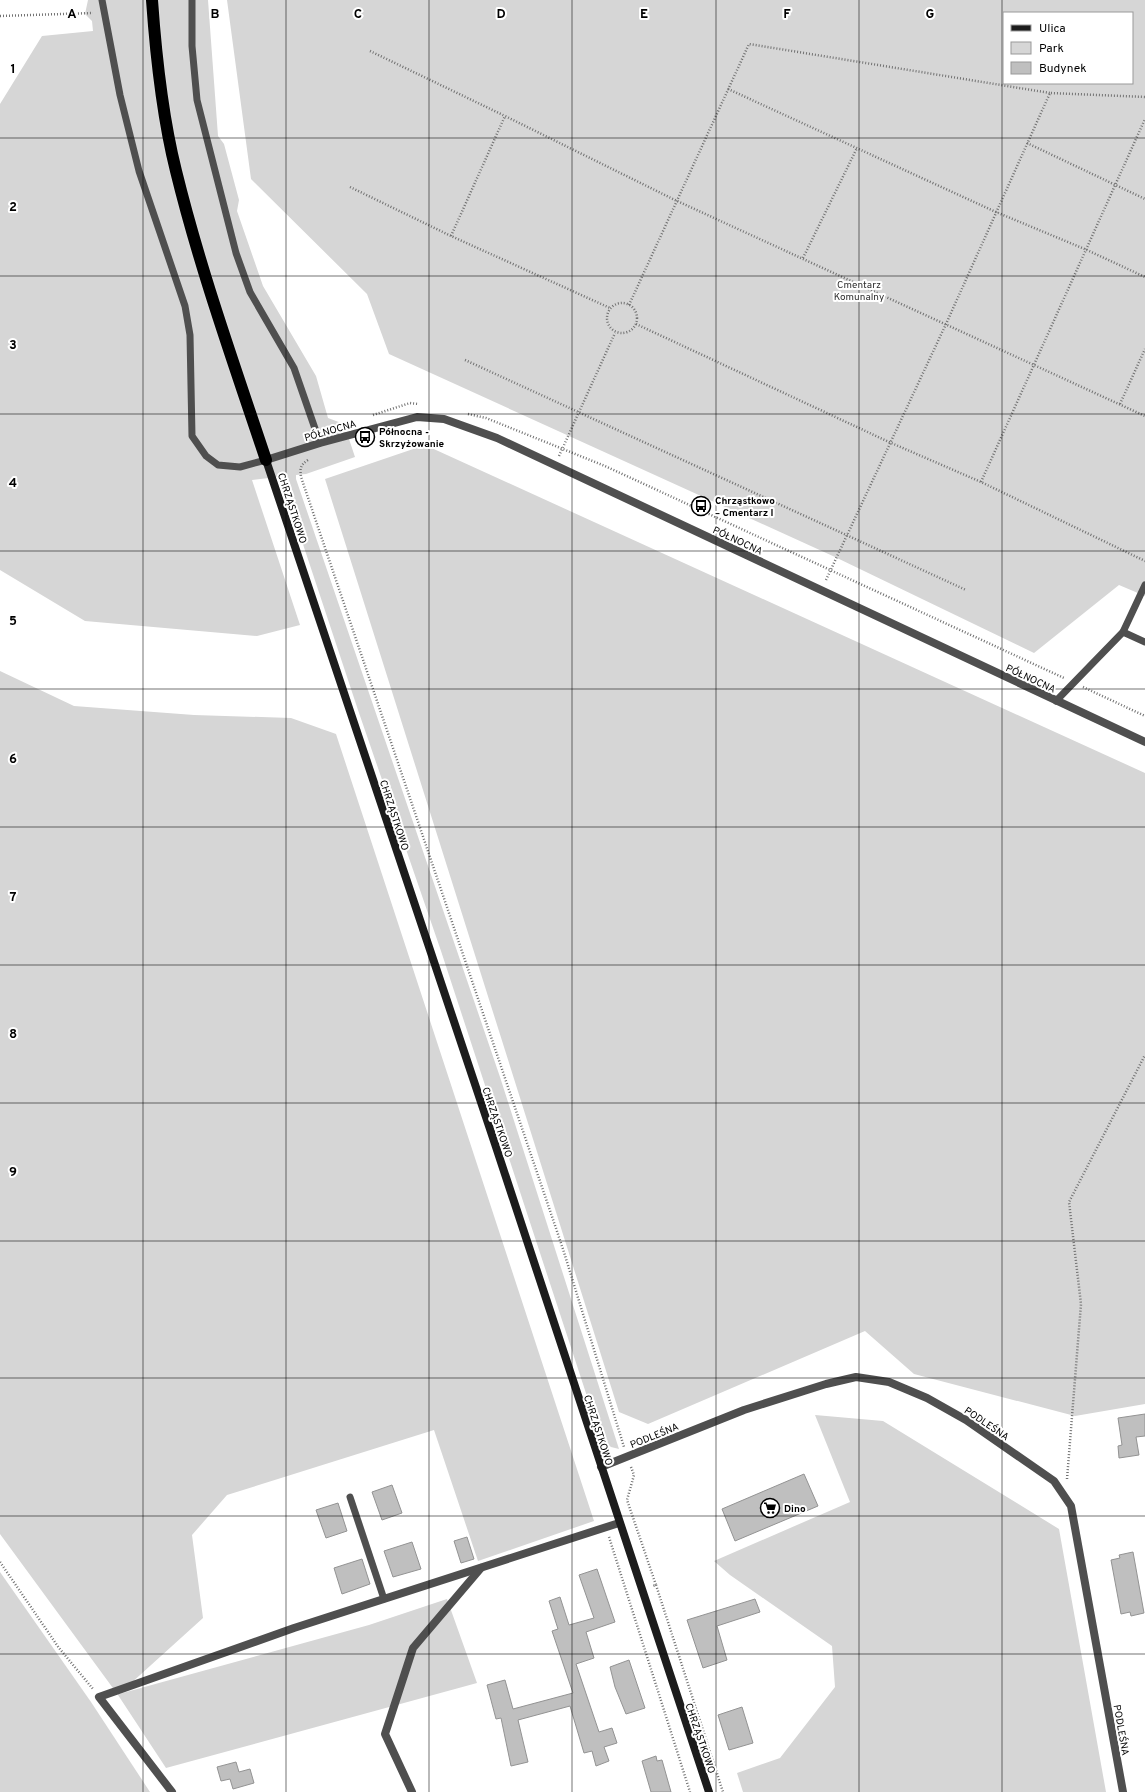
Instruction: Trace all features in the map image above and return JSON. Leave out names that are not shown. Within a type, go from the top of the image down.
[{"type":"highway","points":[[152,0],[156,56],[176,169],[197,250],[266,460]]},
{"type":"street","name":"PÓŁNOCNA","points":[[266,460],[320,443],[416,417],[444,419],[497,438],[822,589],[1145,742]]},
{"type":"street","name":"CHRZĄSTKOWO","points":[[266,460],[495,1144],[641,1590],[709,1792]]},
{"type":"street","name":"PODLEŚNA","points":[[601,1467],[744,1410],[826,1384],[856,1377],[889,1382],[927,1398],[966,1420],[1054,1481],[1071,1506],[1123,1792]]},
{"type":"street","points":[[172,1792],[99,1697],[294,1628],[619,1523]]},
{"type":"street","points":[[412,1792],[386,1734],[413,1648],[481,1568]]},
{"type":"lane","points":[[102,0],[120,95],[139,171],[186,306],[190,335],[192,436],[206,456],[218,465],[240,467],[266,460]]},
{"type":"lane","points":[[192,0],[192,46],[197,100],[236,253],[250,292],[294,368],[320,443]]},
{"type":"lane","points":[[1056,701],[1123,632],[1145,585]]},
{"type":"lane","points":[[1123,632],[1145,642]]},
{"type":"lane","points":[[350,1497],[384,1599]]},
{"type":"path","points":[[0,16],[104,13]]},
{"type":"path","points":[[629,304],[749,44],[1050,93],[1145,97]]},
{"type":"path","points":[[370,52],[678,200],[1145,416]]},
{"type":"path","points":[[728,89],[996,212],[1087,250],[1145,277]]},
{"type":"path","points":[[822,589],[889,442],[946,324],[1050,93]]},
{"type":"path","points":[[451,236],[505,116]]},
{"type":"path","points":[[981,482],[1145,121]]},
{"type":"path","points":[[1027,143],[1145,199]]},
{"type":"path","points":[[803,258],[857,148]]},
{"type":"path","points":[[350,187],[451,236],[610,308]]},
{"type":"path","points":[[619,303],[629,304],[633,307],[637,315],[636,324],[628,333],[615,332],[611,330],[607,322],[607,312],[610,308],[619,303]]},
{"type":"path","points":[[636,324],[889,442],[981,482],[1145,561]]},
{"type":"path","points":[[555,465],[615,332]]},
{"type":"path","points":[[1120,404],[1145,349]]},
{"type":"path","points":[[465,360],[966,590]]},
{"type":"path","points":[[311,458],[302,464],[300,469],[301,477],[562,1249],[634,1475],[627,1500],[723,1792]]},
{"type":"path","points":[[1065,1498],[1081,1304],[1069,1202],[1145,1055]]},
{"type":"path","points":[[606,1528],[690,1792]]},
{"type":"path","points":[[0,1562],[59,1648],[99,1697]]},
{"type":"path","points":[[641,1590],[656,1585]]},
{"type":"green space","points":[[88,0],[208,0],[218,136],[224,144],[239,200],[237,211],[263,286],[316,376],[328,418],[344,424],[355,457],[306,474],[296,475],[296,479],[500,1077],[619,1449],[611,1447],[601,1439],[441,951],[358,710],[284,487],[286,476],[252,480],[300,625],[257,636],[85,621],[0,570],[0,104],[42,36],[93,31],[92,21],[85,14]]},
{"type":"green space","name":"Cmentarz Komunalny","points":[[227,0],[1145,0],[1145,596],[1119,585],[1034,653],[835,557],[389,354],[367,294],[251,179]]},
{"type":"green space","points":[[425,445],[1145,773],[1145,1404],[1075,1416],[914,1374],[865,1331],[648,1424],[619,1412],[325,479]]},
{"type":"green space","points":[[0,671],[74,706],[194,715],[291,718],[336,734],[594,1521],[478,1561],[434,1430],[227,1495],[192,1535],[203,1618],[119,1694],[369,1625],[447,1599],[477,1683],[166,1768],[118,1695],[0,1534]]},
{"type":"green space","points":[[815,1415],[883,1421],[1059,1529],[1106,1792],[743,1792],[737,1773],[780,1758],[835,1687],[832,1646],[730,1575],[714,1561],[850,1502]]},
{"type":"green space","points":[[0,1572],[91,1702],[150,1792],[0,1792]]},
{"type":"building","points":[[1145,1414],[1145,1436],[1136,1437],[1139,1455],[1119,1458],[1118,1446],[1122,1445],[1118,1418]]},
{"type":"building","name":"Dino","points":[[804,1474],[818,1506],[735,1541],[722,1509]]},
{"type":"building","points":[[392,1485],[402,1513],[382,1520],[372,1492]]},
{"type":"building","points":[[338,1503],[347,1531],[326,1538],[316,1510]]},
{"type":"building","points":[[467,1537],[474,1559],[461,1563],[454,1541]]},
{"type":"building","points":[[412,1542],[421,1569],[393,1577],[384,1551]]},
{"type":"building","points":[[1133,1552],[1144,1613],[1131,1616],[1130,1612],[1121,1614],[1111,1560],[1120,1558],[1119,1555]]},
{"type":"building","points":[[362,1559],[370,1584],[342,1594],[334,1568]]},
{"type":"building","points":[[597,1569],[615,1622],[586,1632],[594,1658],[576,1664],[599,1732],[612,1728],[617,1743],[604,1747],[609,1761],[596,1766],[592,1751],[584,1753],[570,1706],[518,1720],[528,1762],[511,1766],[501,1718],[496,1719],[487,1685],[505,1680],[513,1709],[573,1693],[552,1631],[558,1629],[549,1601],[560,1597],[569,1625],[594,1618],[579,1575]]},
{"type":"building","points":[[755,1599],[760,1612],[717,1626],[727,1660],[703,1668],[687,1620]]},
{"type":"building","points":[[629,1660],[645,1708],[626,1714],[615,1687],[610,1667]]},
{"type":"building","points":[[742,1707],[753,1743],[729,1750],[718,1715]]},
{"type":"building","points":[[656,1756],[657,1761],[662,1760],[671,1792],[651,1792],[642,1761]]},
{"type":"building","points":[[236,1762],[239,1772],[250,1769],[254,1783],[233,1789],[230,1779],[221,1781],[217,1767]]},
{"type":"place","name":"Północna - Skrzyżowanie","points":[[365,437]]},
{"type":"place","name":"Chrząstkowo – Cmentarz I","points":[[701,506]]},
{"type":"place","name":"Dino","points":[[770,1508]]}]
